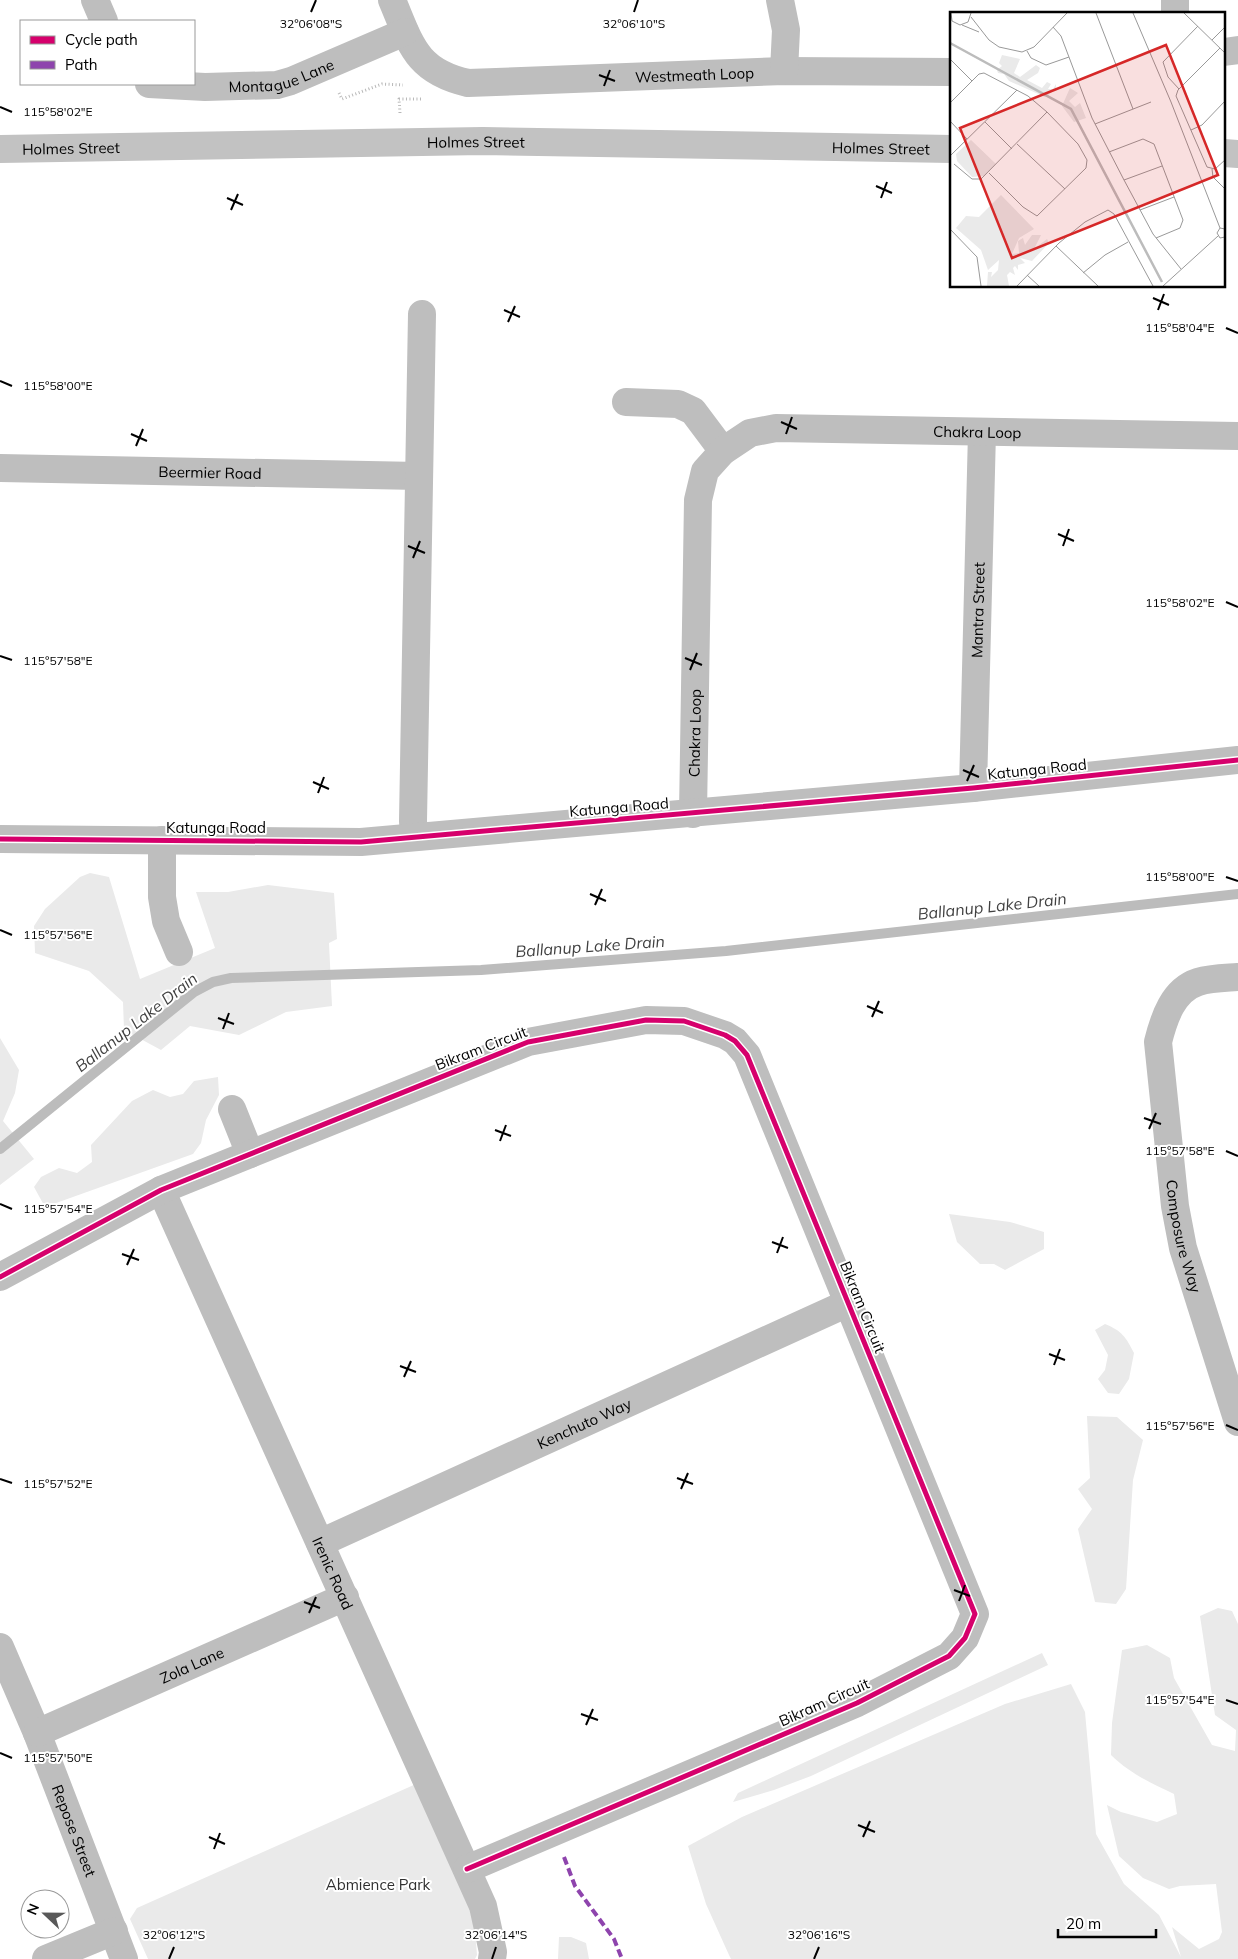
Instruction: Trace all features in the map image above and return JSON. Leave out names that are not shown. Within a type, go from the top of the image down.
[{"type":"main road","name":"Holmes Street","points":[[0,150],[484,141],[950,149]]},
{"type":"street","points":[[95,0],[104,20]]},
{"type":"street","name":"Westmeath Loop","points":[[392,0],[412,46],[427,65],[439,74],[468,83],[784,71],[950,72]]},
{"type":"street","points":[[780,0],[786,30],[784,71]]},
{"type":"street","name":"Montague Lane","points":[[168,85],[205,87],[276,85],[291,81],[405,32]]},
{"type":"street","points":[[414,837],[412,821],[422,314]]},
{"type":"street","points":[[626,402],[678,404],[693,410],[723,451]]},
{"type":"street","name":"Chakra Loop","points":[[693,814],[698,500],[705,471],[723,451],[750,433],[776,428],[1238,436]]},
{"type":"street","name":"Mantra Street","points":[[973,788],[982,432]]},
{"type":"street","name":"Beermier Road","points":[[0,468],[419,476]]},
{"type":"street","name":"Katunga Road","points":[[0,839],[361,842],[973,788],[1238,760]]},
{"type":"street","points":[[162,840],[162,897],[166,921],[179,952]]},
{"type":"street","name":"Composure Way","points":[[1238,977],[1197,982],[1176,996],[1164,1019],[1158,1042],[1175,1206],[1183,1248],[1238,1422]]},
{"type":"street","name":"Bikram Circuit","points":[[0,1277],[161,1190],[528,1042],[646,1020],[684,1022],[735,1041],[747,1055],[975,1614],[966,1638],[949,1656],[857,1703],[467,1870]]},
{"type":"street","points":[[232,1109],[250,1154]]},
{"type":"street","name":"Irenic Road","points":[[161,1190],[483,1906],[493,1952],[492,1959]]},
{"type":"street","name":"Kenchuto Way","points":[[320,1543],[848,1303]]},
{"type":"street","name":"Zola Lane","points":[[37,1733],[345,1597]]},
{"type":"street","name":"Repose Street","points":[[0,1647],[37,1733],[124,1959]]},
{"type":"street","points":[[46,1959],[114,1931]]},
{"type":"green space","points":[[90,873],[109,877],[140,979],[215,948],[196,892],[228,892],[268,885],[334,893],[337,939],[329,943],[332,1006],[286,1012],[239,1035],[190,1026],[161,1050],[124,1030],[123,1002],[89,971],[35,953],[34,926],[45,909],[80,877]]},
{"type":"green space","points":[[0,1038],[19,1070],[15,1093],[3,1121],[34,1159],[0,1185]]},
{"type":"green space","points":[[218,1077],[219,1095],[206,1120],[201,1143],[193,1154],[45,1207],[34,1187],[41,1177],[59,1168],[77,1173],[92,1162],[91,1145],[132,1101],[153,1090],[170,1097],[183,1094],[194,1081]]},
{"type":"green space","points":[[949,1214],[1010,1222],[1044,1232],[1044,1249],[1005,1270],[994,1264],[980,1264],[957,1242]]},
{"type":"green space","points":[[1105,1324],[1123,1335],[1134,1353],[1129,1379],[1119,1394],[1108,1393],[1098,1379],[1105,1370],[1108,1355],[1095,1330]]},
{"type":"green space","points":[[1087,1416],[1117,1417],[1143,1440],[1133,1480],[1126,1589],[1116,1604],[1095,1602],[1078,1529],[1092,1509],[1078,1489],[1090,1478]]},
{"type":"green space","points":[[1218,1608],[1232,1611],[1238,1624],[1238,1959],[731,1959],[706,1904],[688,1846],[742,1817],[1005,1704],[1071,1684],[1085,1712],[1096,1834],[1124,1884],[1159,1915],[1181,1957],[1172,1927],[1199,1949],[1219,1939],[1222,1932],[1216,1884],[1180,1886],[1169,1889],[1143,1878],[1119,1856],[1107,1805],[1121,1812],[1157,1822],[1177,1814],[1174,1794],[1149,1782],[1111,1755],[1112,1723],[1122,1650],[1147,1645],[1170,1658],[1174,1678],[1212,1745],[1235,1751],[1236,1730],[1215,1715],[1200,1616]]},
{"type":"green space","points":[[1042,1653],[1048,1665],[811,1776],[774,1790],[733,1802],[738,1793]]},
{"type":"green space","name":"Abmience Park","points":[[416,1784],[474,1917],[477,1955],[475,1959],[148,1959],[130,1919],[137,1908]]},
{"type":"green space","points":[[559,1937],[571,1937],[586,1943],[589,1959],[558,1959]]},
{"type":"waterway","name":"Ballanup Lake Drain","points":[[0,1149],[194,992],[213,982],[231,978],[481,970],[726,951],[1238,894]]},
{"type":"marked path","points":[[564,1857],[575,1886],[614,1939],[622,1959]]},
{"type":"cycle path","points":[[0,839],[361,842],[973,788],[1238,760]]},
{"type":"cycle path","points":[[0,1277],[161,1190],[528,1042],[646,1020],[684,1021],[725,1035],[735,1041],[747,1055],[975,1614],[965,1638],[949,1656],[857,1703],[467,1869]]}]
